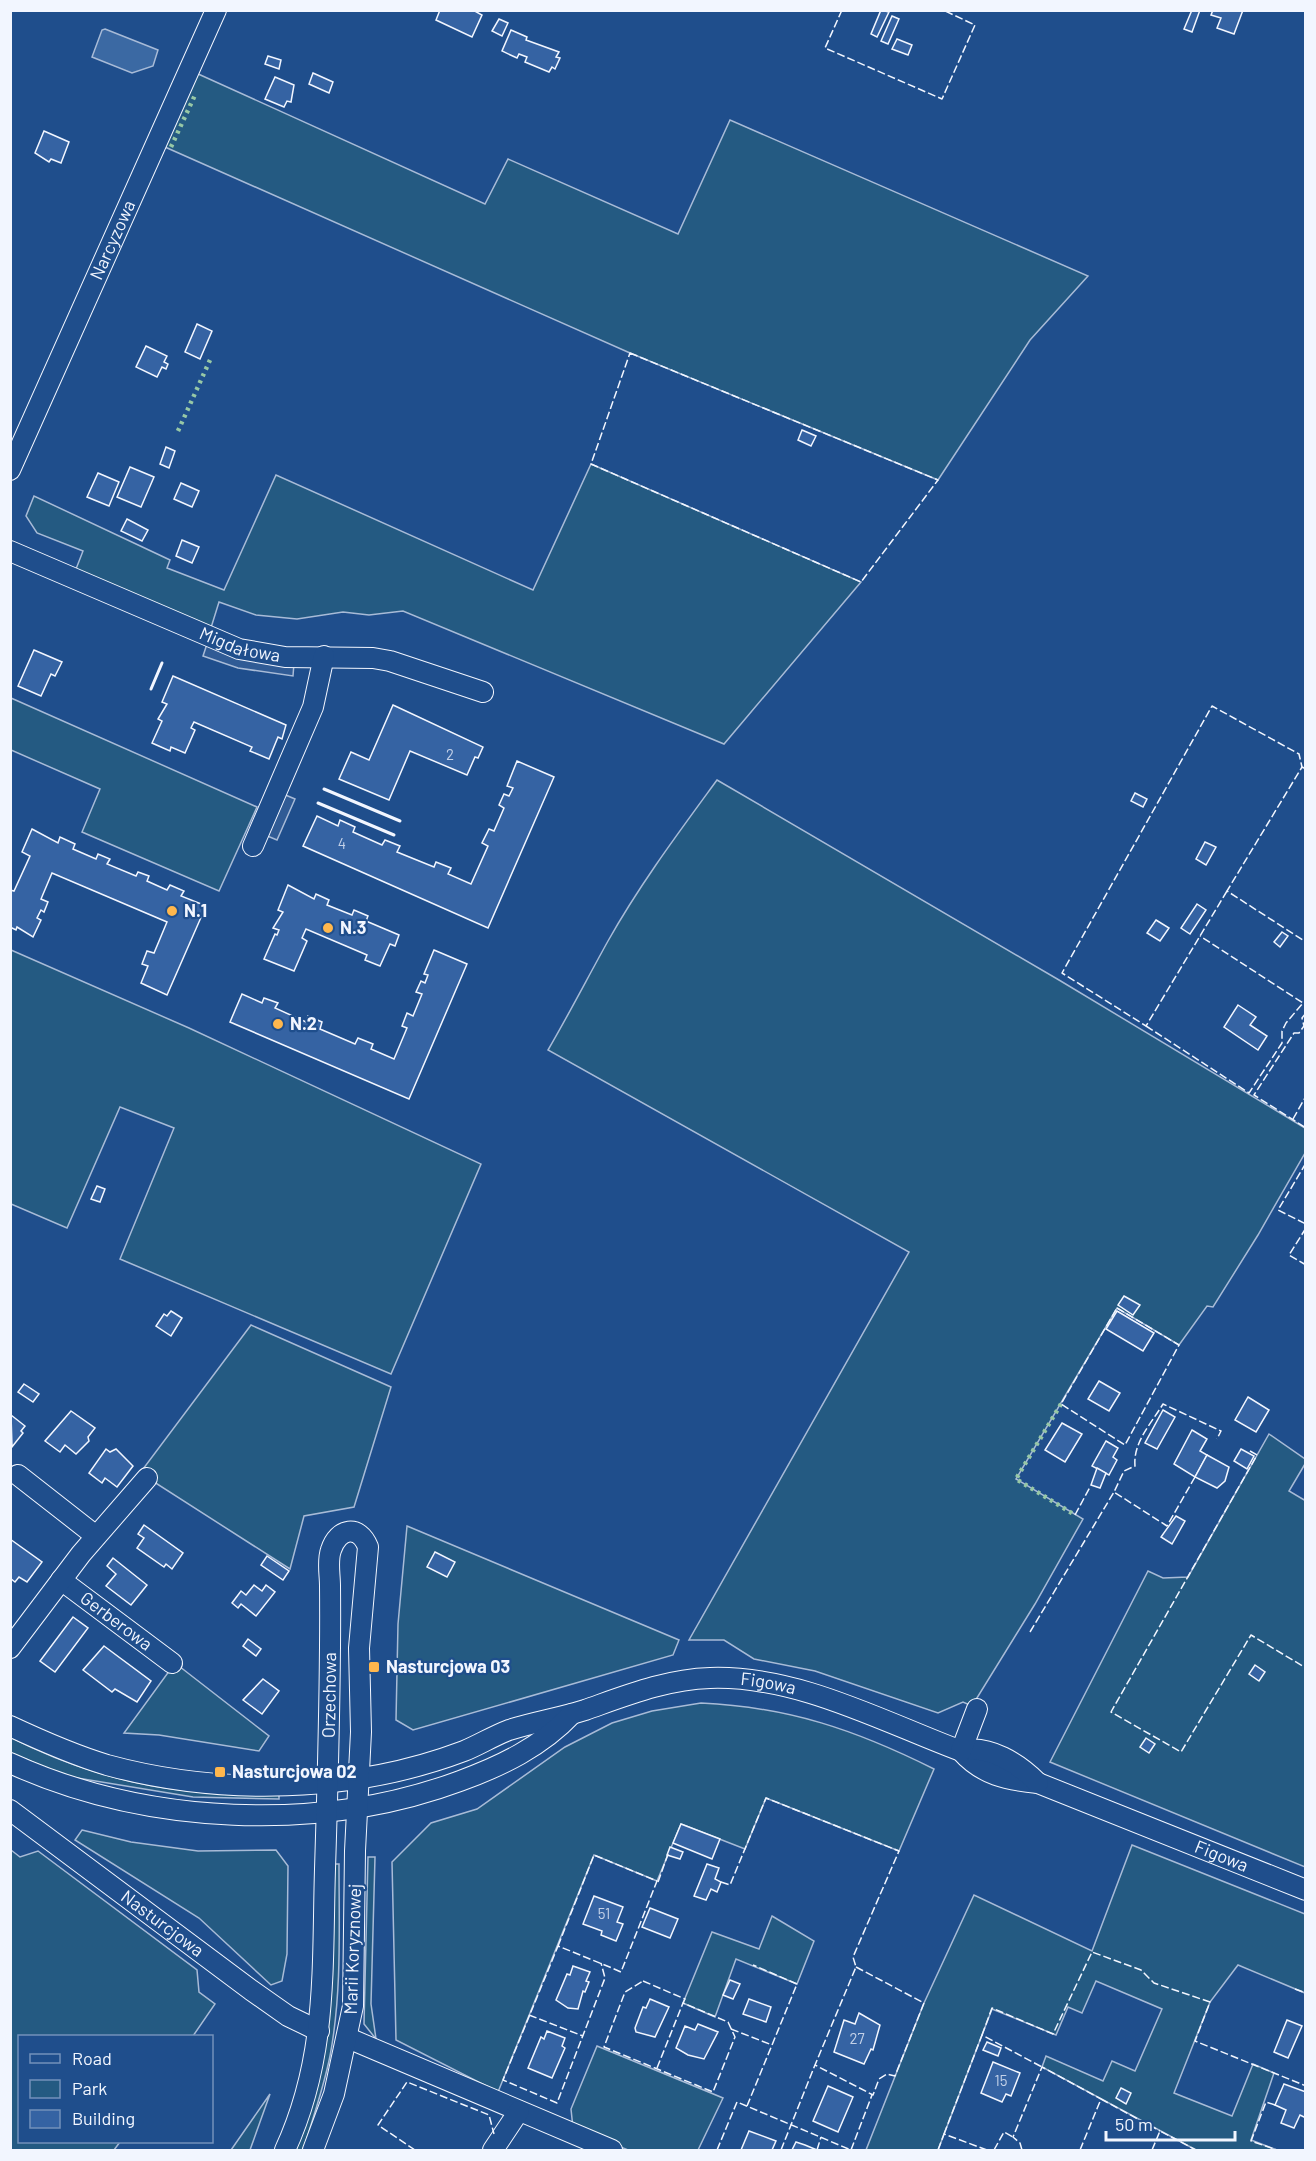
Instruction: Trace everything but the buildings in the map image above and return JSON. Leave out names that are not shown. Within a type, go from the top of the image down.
[{"type":"street","name":"Narcyzowa","points":[[10,470],[216,10]]},
{"type":"street","name":"Migdałowa","points":[[10,551],[239,649],[285,657],[324,656],[390,661],[483,692]]},
{"type":"street","points":[[253,846],[313,707],[324,656]]},
{"type":"street","points":[[18,1475],[96,1536]]},
{"type":"street","name":"Gerberowa","points":[[10,1648],[96,1536],[147,1478]]},
{"type":"street","name":"Orzechowa","points":[[328,1813],[330,1551],[339,1535],[355,1532],[362,1535],[368,1547],[359,1648],[359,1779]]},
{"type":"street","name":"Gerberowa","points":[[61,1580],[172,1663]]},
{"type":"street","name":"Figowa","points":[[10,1726],[77,1754],[154,1776],[254,1785],[329,1781],[359,1779],[399,1771],[464,1751],[506,1731],[552,1717],[572,1714],[649,1688],[691,1680],[731,1678],[797,1690],[832,1700],[961,1751],[973,1765],[998,1777],[1038,1783],[1305,1890]]},
{"type":"street","points":[[961,1751],[977,1708]]},
{"type":"street","name":"Figowa","points":[[10,1763],[64,1784],[155,1807],[238,1814],[328,1813],[425,1794],[500,1766],[537,1743],[572,1714]]},
{"type":"street","name":"Marii Koryznowej","points":[[313,2151],[334,2094],[348,2038],[356,1963],[359,1779]]},
{"type":"street","name":"Nasturcjowa","points":[[10,1810],[261,1997],[288,2016],[319,2031]]},
{"type":"street","name":"Marii Koryznowej","points":[[285,2151],[306,2093],[319,2031],[325,1960],[328,1813]]},
{"type":"street","points":[[348,2038],[612,2151]]},
{"type":"street","points":[[493,2151],[519,2111]]},
{"type":"green space","points":[[196,73],[485,204],[508,159],[678,234],[730,120],[1088,276],[1030,340],[938,480],[630,353],[165,147]]},
{"type":"green space","points":[[591,464],[861,582],[724,744],[403,611],[369,615],[343,612],[297,619],[256,615],[219,602],[210,631],[76,569],[83,551],[37,533],[26,516],[34,496],[170,560],[167,568],[224,590],[276,475],[533,590]]},
{"type":"green space","points":[[11,698],[257,807],[219,891],[82,832],[100,789],[11,750]]},
{"type":"green space","points":[[717,780],[1059,980],[1305,1128],[1305,1153],[1213,1307],[1207,1306],[1179,1345],[1117,1308],[1016,1479],[1083,1519],[1035,1604],[972,1706],[963,1702],[938,1713],[815,1671],[754,1659],[724,1640],[689,1640],[909,1252],[548,1050],[633,899]]},
{"type":"green space","points":[[11,950],[189,1028],[481,1164],[391,1374],[120,1259],[174,1128],[120,1107],[67,1228],[11,1204]]},
{"type":"green space","points":[[251,1325],[391,1387],[354,1507],[304,1516],[290,1569],[140,1473]]},
{"type":"green space","points":[[1269,1434],[1305,1459],[1305,1464],[1289,1491],[1306,1501],[1305,1867],[1050,1762],[1148,1571],[1163,1578],[1188,1577]]},
{"type":"green space","points":[[407,1526],[679,1640],[673,1655],[413,1730],[396,1720],[398,1624]]},
{"type":"green space","points":[[175,1663],[269,1736],[259,1751],[159,1735],[124,1733]]},
{"type":"green space","points":[[701,1703],[733,1705],[793,1715],[849,1732],[934,1769],[899,1851],[766,1798],[745,1849],[681,1824],[657,1881],[594,1855],[498,2092],[396,2040],[392,1862],[431,1823],[477,1809],[565,1747],[612,1723],[652,1711]]},
{"type":"green space","points":[[10,1737],[53,1757],[121,1779],[191,1791],[279,1794],[279,1799],[193,1797],[65,1776],[11,1753]]},
{"type":"green space","points":[[82,1830],[131,1842],[198,1851],[276,1850],[288,1866],[287,1954],[282,1981],[271,1985],[199,1918],[75,1840]]},
{"type":"green space","points":[[1132,1845],[1305,1914],[1305,1993],[1238,1965],[1210,2002],[1174,2093],[1232,2116],[1253,2064],[1274,2073],[1251,2140],[1277,2150],[1196,2150],[1042,2067],[1046,2056],[1103,2081],[1112,2061],[1135,2071],[1162,2009],[1096,1981],[1082,2013],[1068,2007],[1056,2035],[992,2009],[938,2150],[866,2150],[924,2003],[974,1895],[1092,1951]]},
{"type":"green space","points":[[11,1850],[20,1857],[38,1851],[197,1970],[199,1992],[215,2004],[194,2035],[18,2035],[18,2143],[119,2143],[114,2150],[11,2150]]},
{"type":"green space","points":[[368,1857],[375,1857],[371,2004],[376,2039],[364,2024]]},
{"type":"green space","points":[[334,1864],[339,1864],[339,1936],[334,2032],[325,2078],[305,2144],[302,2150],[296,2150],[309,2114],[325,2044],[332,1974]]},
{"type":"green space","points":[[772,1916],[814,1941],[797,1984],[736,1959],[715,2017],[683,2003],[712,1932],[759,1949]]},
{"type":"green space","points":[[597,2046],[723,2098],[698,2150],[628,2150],[573,2128],[571,2109]]},
{"type":"green space","points":[[270,2094],[250,2150],[231,2150]]},
{"type":"shaded area","points":[[105,29],[158,50],[153,66],[132,73],[92,57],[102,30]]},
{"type":"shaded area","points":[[207,644],[294,663],[293,676],[238,668],[203,656]]},
{"type":"shaded area","points":[[283,794],[295,799],[277,840],[265,835]]},
{"type":"hedge","points":[[171,147],[195,95]]},
{"type":"hedge","points":[[178,431],[210,360]]},
{"type":"hedge","points":[[1061,1404],[1016,1479],[1075,1515]]},
{"type":"fence","points":[[842,10],[825,48],[942,99],[975,25],[943,10]]},
{"type":"fence","points":[[630,353],[938,480],[861,582],[591,464],[630,353]]},
{"type":"fence","points":[[1227,891],[1146,1026],[1062,973],[1212,706],[1299,754],[1302,767]]},
{"type":"fence","points":[[1306,769],[1302,767],[1227,891],[1306,942]]},
{"type":"fence","points":[[1146,1026],[1249,1093],[1282,1043],[1282,1031],[1286,1023],[1303,1003],[1200,936]]},
{"type":"fence","points":[[1306,1013],[1302,1018],[1304,1026],[1299,1033],[1294,1033],[1254,1095],[1306,1128]]},
{"type":"fence","points":[[1293,1119],[1306,1096]]},
{"type":"fence","points":[[1306,1163],[1278,1210],[1306,1224]]},
{"type":"fence","points":[[1306,1228],[1289,1255],[1306,1265]]},
{"type":"fence","points":[[1117,1308],[1179,1345],[1125,1445],[1061,1404],[1117,1308]]},
{"type":"fence","points":[[1195,1477],[1167,1526],[1114,1492],[1124,1471],[1135,1466],[1140,1441],[1163,1404],[1221,1431],[1217,1439]]},
{"type":"fence","points":[[1250,1451],[1257,1455],[1111,1712],[1181,1752],[1251,1635],[1306,1668]]},
{"type":"fence","points":[[1075,1515],[1090,1487]]},
{"type":"fence","points":[[1030,1632],[1114,1492]]},
{"type":"fence","points":[[721,1882],[730,1885],[766,1798],[899,1851],[853,1957],[856,1967]]},
{"type":"fence","points":[[658,1882],[668,1854]]},
{"type":"fence","points":[[558,1946],[594,1855],[657,1881],[621,1972],[612,1968],[558,1946],[503,2080],[557,2103],[605,1978],[601,1963]]},
{"type":"fence","points":[[982,2035],[992,2008],[1053,2034],[1092,1952],[1141,1970],[1154,1983],[1210,2002],[1195,2041],[1306,2086]]},
{"type":"fence","points":[[747,2106],[797,1984],[753,1965]]},
{"type":"fence","points":[[856,1967],[924,2003],[895,2076],[887,2074],[879,2079],[873,2095],[815,2065],[856,1967]]},
{"type":"fence","points":[[643,1981],[685,1999],[683,2003],[728,2022],[735,2037],[713,2092],[604,2047],[625,1992],[643,1981]]},
{"type":"fence","points":[[1295,1989],[1306,1993]]},
{"type":"fence","points":[[657,2068],[683,2003]]},
{"type":"fence","points":[[529,2015],[583,2036]]},
{"type":"fence","points":[[731,2029],[772,2045]]},
{"type":"fence","points":[[944,2134],[982,2035],[1042,2067]]},
{"type":"fence","points":[[781,2150],[815,2065]]},
{"type":"fence","points":[[1022,2150],[1020,2143],[1013,2137],[1042,2067],[1101,2099]]},
{"type":"fence","points":[[415,2150],[378,2125],[407,2082],[489,2115],[494,2134]]},
{"type":"fence","points":[[851,2150],[872,2095]]},
{"type":"fence","points":[[1080,2150],[1101,2099],[1160,2131]]},
{"type":"fence","points":[[717,2150],[737,2102],[851,2150]]},
{"type":"fence","points":[[1275,2105],[1266,2102],[1251,2141],[1277,2150]]},
{"type":"fence","points":[[1152,2150],[1160,2131],[1196,2150]]},
{"type":"fence","points":[[994,2150],[1004,2132],[1013,2137]]},
{"type":"fence","points":[[938,2150],[944,2134],[987,2150]]},
{"type":"fence","points":[[817,2150],[821,2137]]},
{"type":"wall","points":[[151,689],[162,663]]},
{"type":"wall","points":[[324,789],[400,821]]},
{"type":"wall","points":[[318,803],[394,835]]},
{"type":"place","name":"N.1","points":[[172,911]]},
{"type":"place","name":"N.3","points":[[328,928]]},
{"type":"place","name":"N.2","points":[[278,1024]]},
{"type":"place","name":"Nasturcjowa 03","points":[[374,1667]]},
{"type":"place","name":"Nasturcjowa 02","points":[[220,1772]]}]
